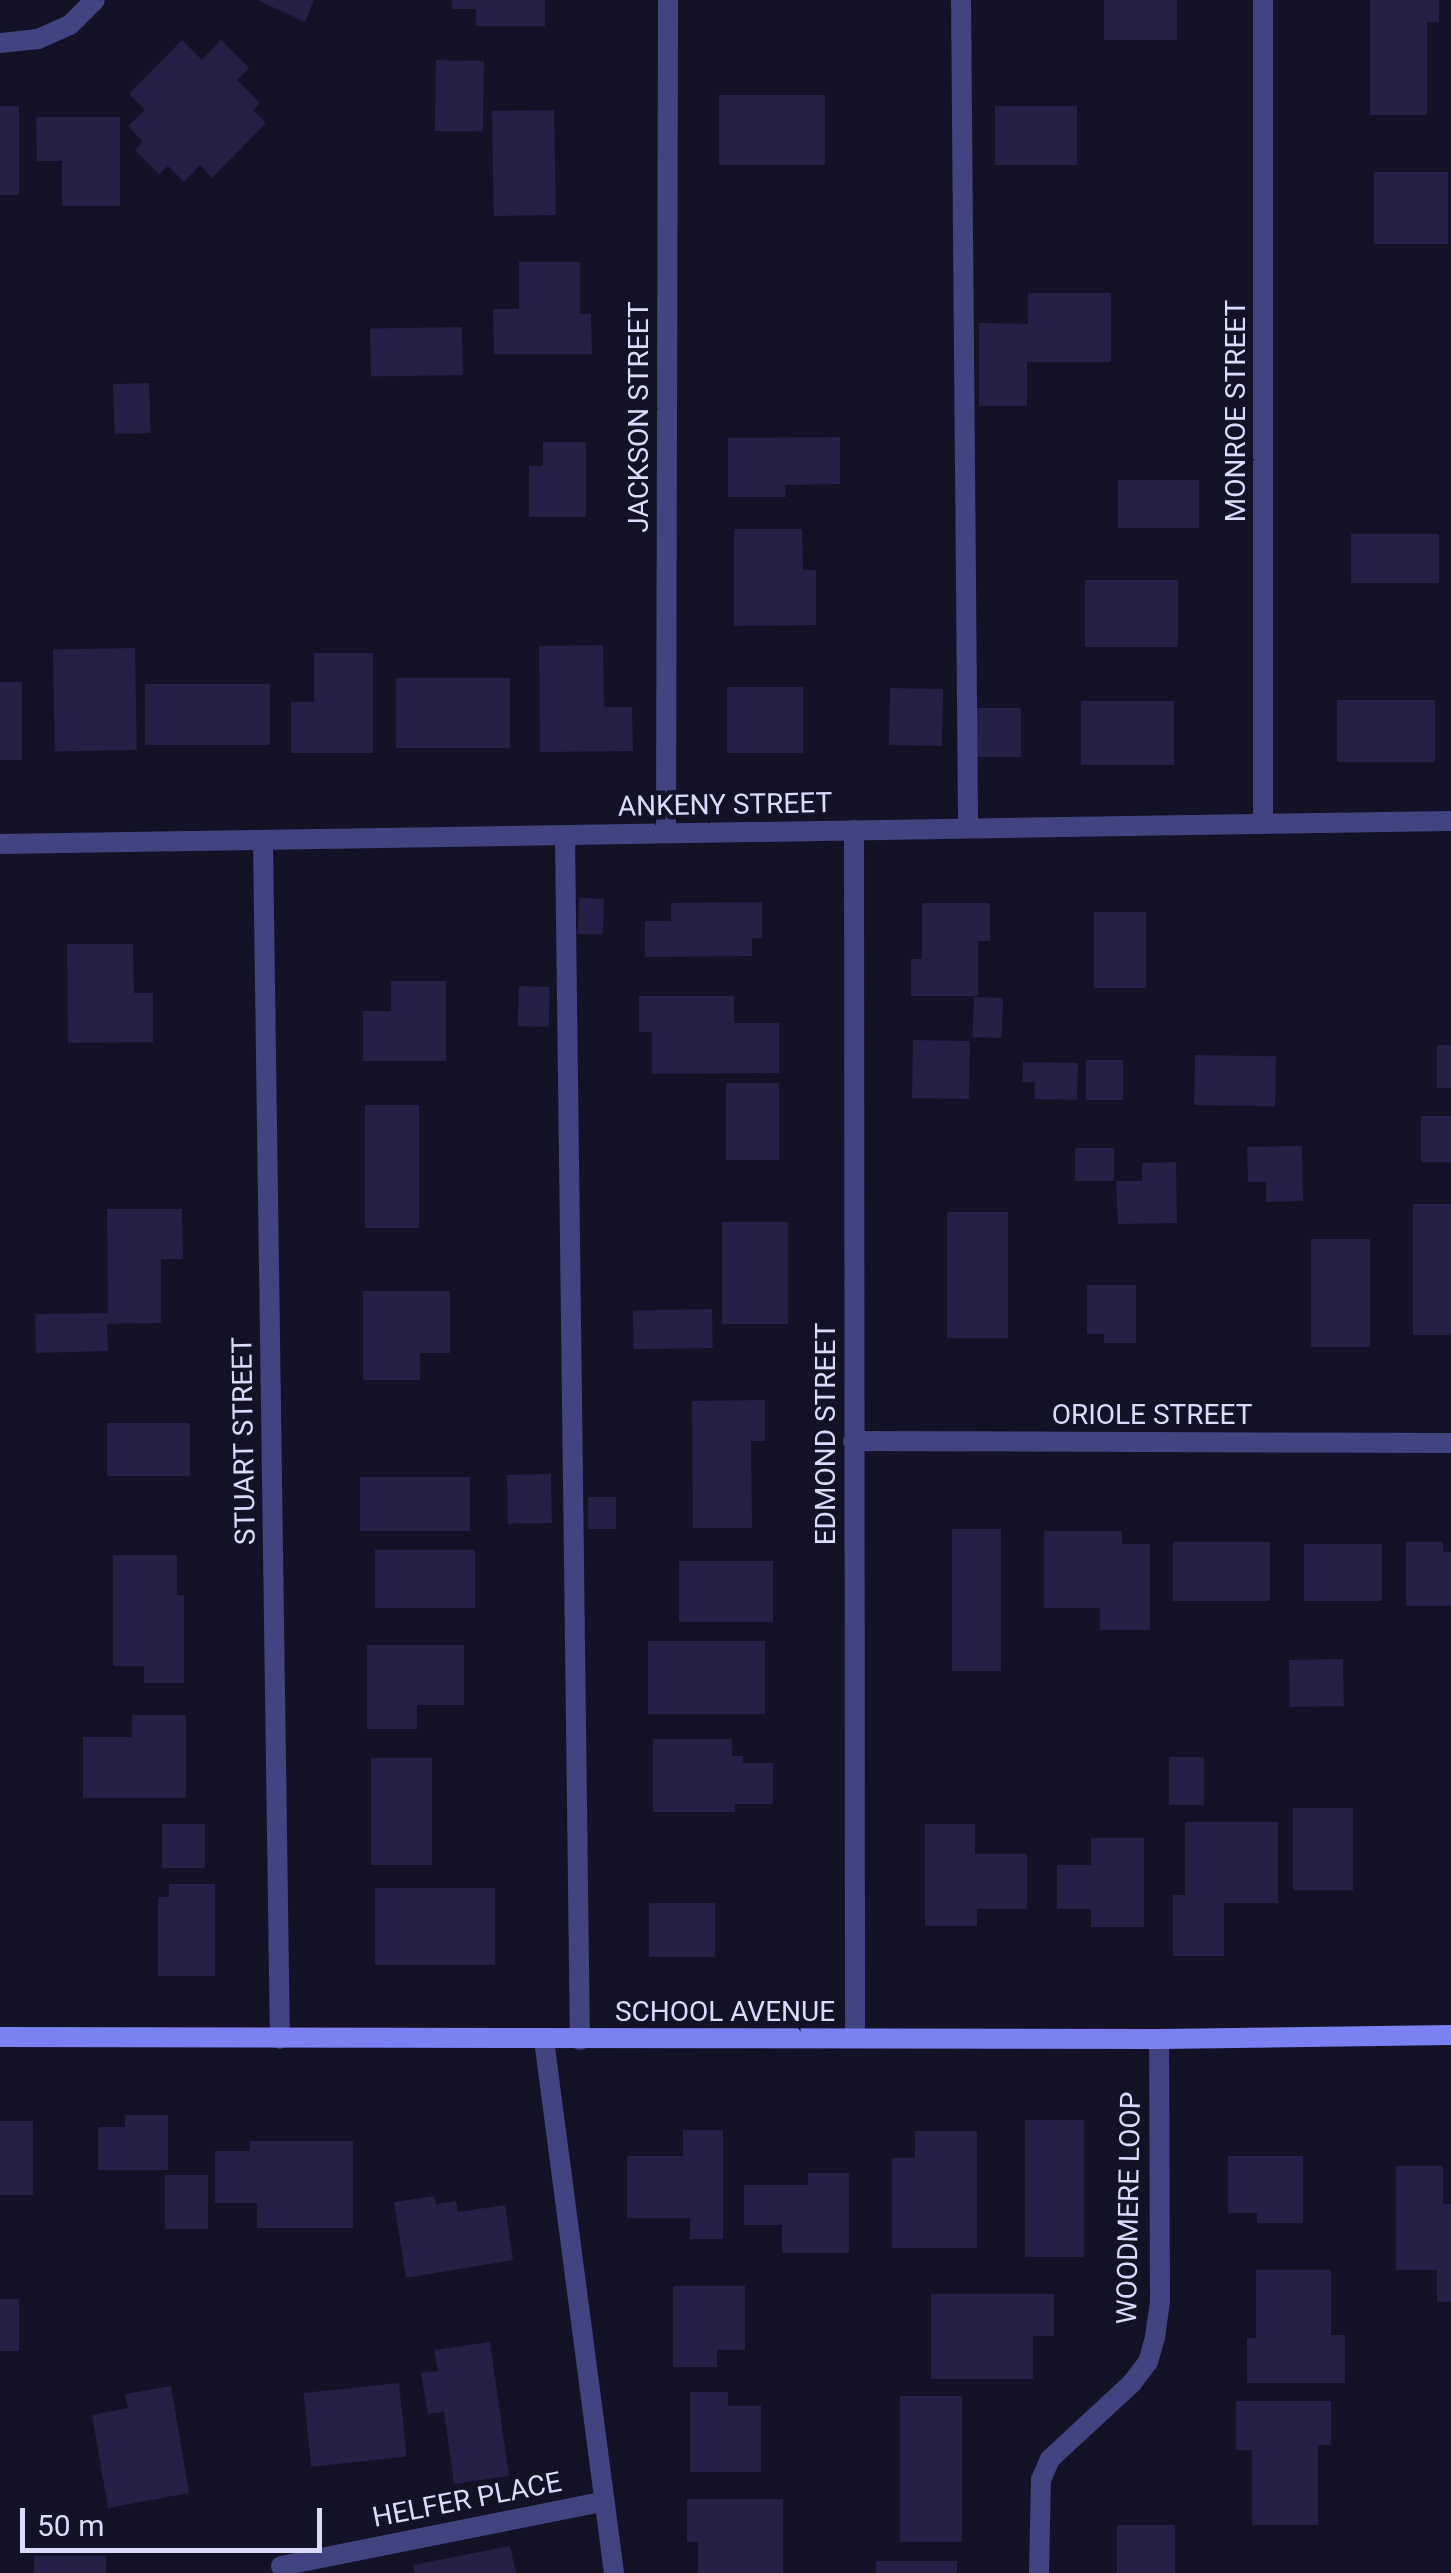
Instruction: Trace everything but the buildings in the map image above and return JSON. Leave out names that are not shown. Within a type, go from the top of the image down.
[{"type":"main road","name":"SCHOOL AVENUE","points":[[0,2038],[1159,2039],[1451,2035]]},
{"type":"street","points":[[0,43],[38,39],[70,24],[95,0]]},
{"type":"street","name":"JACKSON STREET","points":[[666,834],[668,0]]},
{"type":"street","points":[[961,0],[968,826]]},
{"type":"street","name":"MONROE STREET","points":[[1263,0],[1263,823]]},
{"type":"street","name":"ANKENY STREET","points":[[0,844],[263,843],[968,826],[1451,821]]},
{"type":"street","name":"EDMOND STREET","points":[[854,830],[855,2038]]},
{"type":"street","points":[[565,837],[580,2040]]},
{"type":"street","name":"STUART STREET","points":[[263,843],[280,2039]]},
{"type":"street","name":"ORIOLE STREET","points":[[853,1441],[1451,1444]]},
{"type":"street","name":"WOODMERE LOOP","points":[[1039,2573],[1041,2480],[1050,2459],[1132,2383],[1148,2362],[1154,2338],[1160,2301],[1159,2039]]},
{"type":"street","points":[[544,2040],[614,2573]]},
{"type":"street","name":"HELFER PLACE","points":[[281,2566],[605,2501]]}]
